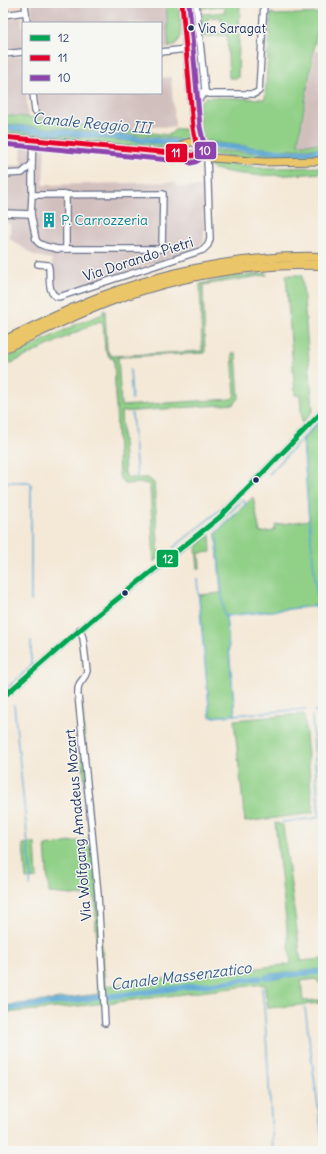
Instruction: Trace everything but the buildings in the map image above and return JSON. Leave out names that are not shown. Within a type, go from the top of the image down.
[{"type":"highway","points":[[3,341],[82,304],[124,288],[161,277],[208,266],[250,260],[323,257]]},
{"type":"highway","points":[[3,350],[108,302],[166,284],[231,270],[288,265],[323,265]]},
{"type":"main road","points":[[3,137],[171,153],[186,153],[192,156],[193,146]]},
{"type":"main road","points":[[171,153],[193,146]]},
{"type":"main road","points":[[193,146],[208,157],[264,162],[323,162]]},
{"type":"street","points":[[25,3],[27,22]]},
{"type":"street","points":[[182,3],[192,112],[193,146]]},
{"type":"street","points":[[196,3],[205,93]]},
{"type":"street","points":[[190,90],[195,94],[203,92],[210,94],[254,94],[259,90],[264,3]]},
{"type":"street","points":[[3,15],[26,12]]},
{"type":"street","points":[[162,52],[186,49]]},
{"type":"street","points":[[3,54],[22,52]]},
{"type":"street","points":[[192,112],[196,102],[205,93]]},
{"type":"street","points":[[33,94],[35,111]]},
{"type":"street","points":[[32,195],[163,194],[162,249],[57,249],[38,243],[36,240],[31,214],[34,140]]},
{"type":"street","name":"Via Dorando Pietri","points":[[38,264],[48,265],[50,290],[52,294],[59,297],[203,250],[208,245],[210,239],[208,157]]},
{"type":"street","points":[[3,174],[22,173],[32,164]]},
{"type":"street","points":[[66,194],[66,249]]},
{"type":"street","points":[[3,213],[31,214]]},
{"type":"street","points":[[3,697],[80,629],[220,517],[323,410]]},
{"type":"street","name":"Via Wolfgang Amadeus Mozart","points":[[80,629],[83,638],[87,671],[86,675],[78,685],[78,695],[94,857],[105,1023]]},
{"type":"shaded area","points":[[3,3],[21,3],[21,11],[3,13]]},
{"type":"shaded area","points":[[31,3],[165,3],[169,48],[162,49],[162,22],[32,22]]},
{"type":"shaded area","points":[[22,17],[22,48],[3,51],[3,19]]},
{"type":"shaded area","points":[[315,51],[323,51],[323,143],[299,144]]},
{"type":"shaded area","points":[[22,56],[22,94],[26,94],[28,117],[3,115],[3,58]]},
{"type":"shaded area","points":[[171,77],[175,127],[134,126],[134,131],[74,124],[74,121],[39,118],[37,94],[162,94],[162,78]]},
{"type":"shaded area","points":[[22,143],[45,145],[43,185],[176,182],[176,186],[204,187],[204,242],[196,249],[70,291],[55,294],[53,290],[52,259],[35,256],[10,239],[10,225],[3,222],[3,166],[21,165]]},
{"type":"green space","points":[[166,3],[178,3],[181,29],[181,36],[179,40],[169,48]]},
{"type":"green space","points":[[201,3],[240,3],[238,78],[229,78],[227,35],[204,37],[203,27],[208,27],[209,33],[222,32],[222,26],[226,25],[226,22],[221,22],[221,17],[207,18],[208,24],[203,24],[202,14],[225,12],[224,6],[202,8]]},
{"type":"green space","points":[[271,13],[276,15],[320,13],[298,144],[323,144],[323,148],[280,150],[202,140],[198,104],[206,97],[265,99]]},
{"type":"green space","points":[[3,115],[74,121],[74,124],[169,135],[176,129],[185,129],[187,133],[184,140],[181,141],[178,139],[3,124]]},
{"type":"green space","points":[[3,130],[171,145],[175,147],[170,151],[3,135]]},
{"type":"green space","points":[[209,150],[286,155],[323,154],[323,159],[270,160],[213,155]]},
{"type":"green space","points":[[210,162],[270,168],[323,167],[323,173],[296,175],[239,174],[212,168],[209,164]]},
{"type":"green space","points":[[266,273],[267,275],[203,285],[205,353],[118,357],[121,406],[231,399],[235,395],[232,353],[236,353],[239,398],[234,404],[121,412],[125,474],[129,478],[148,478],[154,483],[159,558],[154,562],[150,486],[145,483],[125,484],[119,475],[114,359],[110,358],[105,349],[103,323],[100,321],[3,367],[3,360],[79,323],[103,314],[103,311],[105,310],[107,350],[111,356],[202,351],[200,284],[237,276]]},
{"type":"green space","points":[[286,275],[302,275],[313,411],[302,423],[300,395],[295,395]]},
{"type":"green space","points":[[323,418],[323,597],[317,598],[316,606],[226,616],[235,715],[212,717],[210,716],[199,595],[221,593],[216,533],[253,497],[260,533],[274,531],[276,525],[309,520],[303,440]]},
{"type":"green space","points":[[210,535],[211,552],[199,553],[200,568],[198,569],[196,547]]},
{"type":"green space","points":[[82,706],[105,986],[291,964],[275,823],[283,825],[301,961],[323,959],[323,969],[270,974],[267,977],[270,979],[323,973],[323,984],[319,983],[316,979],[301,981],[303,1001],[321,1000],[321,1003],[268,1008],[264,984],[101,1004],[3,1013],[3,1006],[99,994],[95,897],[49,893],[45,846],[90,839],[77,707]]},
{"type":"green space","points":[[304,714],[313,812],[245,822],[234,720]]},
{"type":"green space","points":[[35,843],[37,878],[26,879],[23,844]]},
{"type":"waterway","name":"Canale Reggio III","points":[[3,127],[180,143]]},
{"type":"waterway","name":"Canale Reggio III","points":[[207,145],[292,153],[323,151]]},
{"type":"waterway","points":[[130,370],[132,399]]},
{"type":"waterway","points":[[132,414],[137,476]]},
{"type":"waterway","points":[[269,474],[323,417]]},
{"type":"waterway","points":[[226,616],[316,606],[317,598],[303,438]]},
{"type":"waterway","points":[[3,482],[29,482],[31,484],[31,601]]},
{"type":"waterway","points":[[213,528],[243,500],[246,504],[216,533],[224,614],[226,616],[235,715]]},
{"type":"waterway","points":[[173,548],[221,509]]},
{"type":"waterway","points":[[154,574],[193,545]]},
{"type":"waterway","points":[[159,559],[170,550]]},
{"type":"waterway","points":[[197,579],[210,716],[232,715]]},
{"type":"waterway","points":[[31,641],[31,666]]},
{"type":"waterway","points":[[3,691],[34,664]]},
{"type":"waterway","points":[[14,705],[31,875],[30,886]]},
{"type":"waterway","points":[[233,715],[306,709]]},
{"type":"waterway","points":[[314,711],[323,712]]},
{"type":"waterway","points":[[282,822],[316,818],[319,816],[312,716]]},
{"type":"waterway","name":"Canale Massenzatico","points":[[266,977],[317,972]]},
{"type":"waterway","name":"Canale Massenzatico","points":[[105,997],[260,978]]},
{"type":"waterway","points":[[262,988],[273,1151]]},
{"type":"waterway","name":"Canale Massenzatico","points":[[3,1009],[102,997]]},
{"type":"waterway","points":[[305,1008],[323,1144]]},
{"type":"transit line","name":"11","points":[[3,137],[171,153],[186,153],[192,156],[197,153],[199,148],[196,143],[193,128],[182,3]]},
{"type":"transit line","name":"10","points":[[3,144],[170,160],[184,160],[191,163],[199,160],[203,156],[206,148],[200,127],[189,3]]},
{"type":"transit line","name":"12","points":[[3,697],[96,616],[220,517],[323,411]]},
{"type":"place","name":"Via Saragat","points":[[191,28]]},
{"type":"place","name":"P. Carrozzeria","points":[[49,220]]}]
